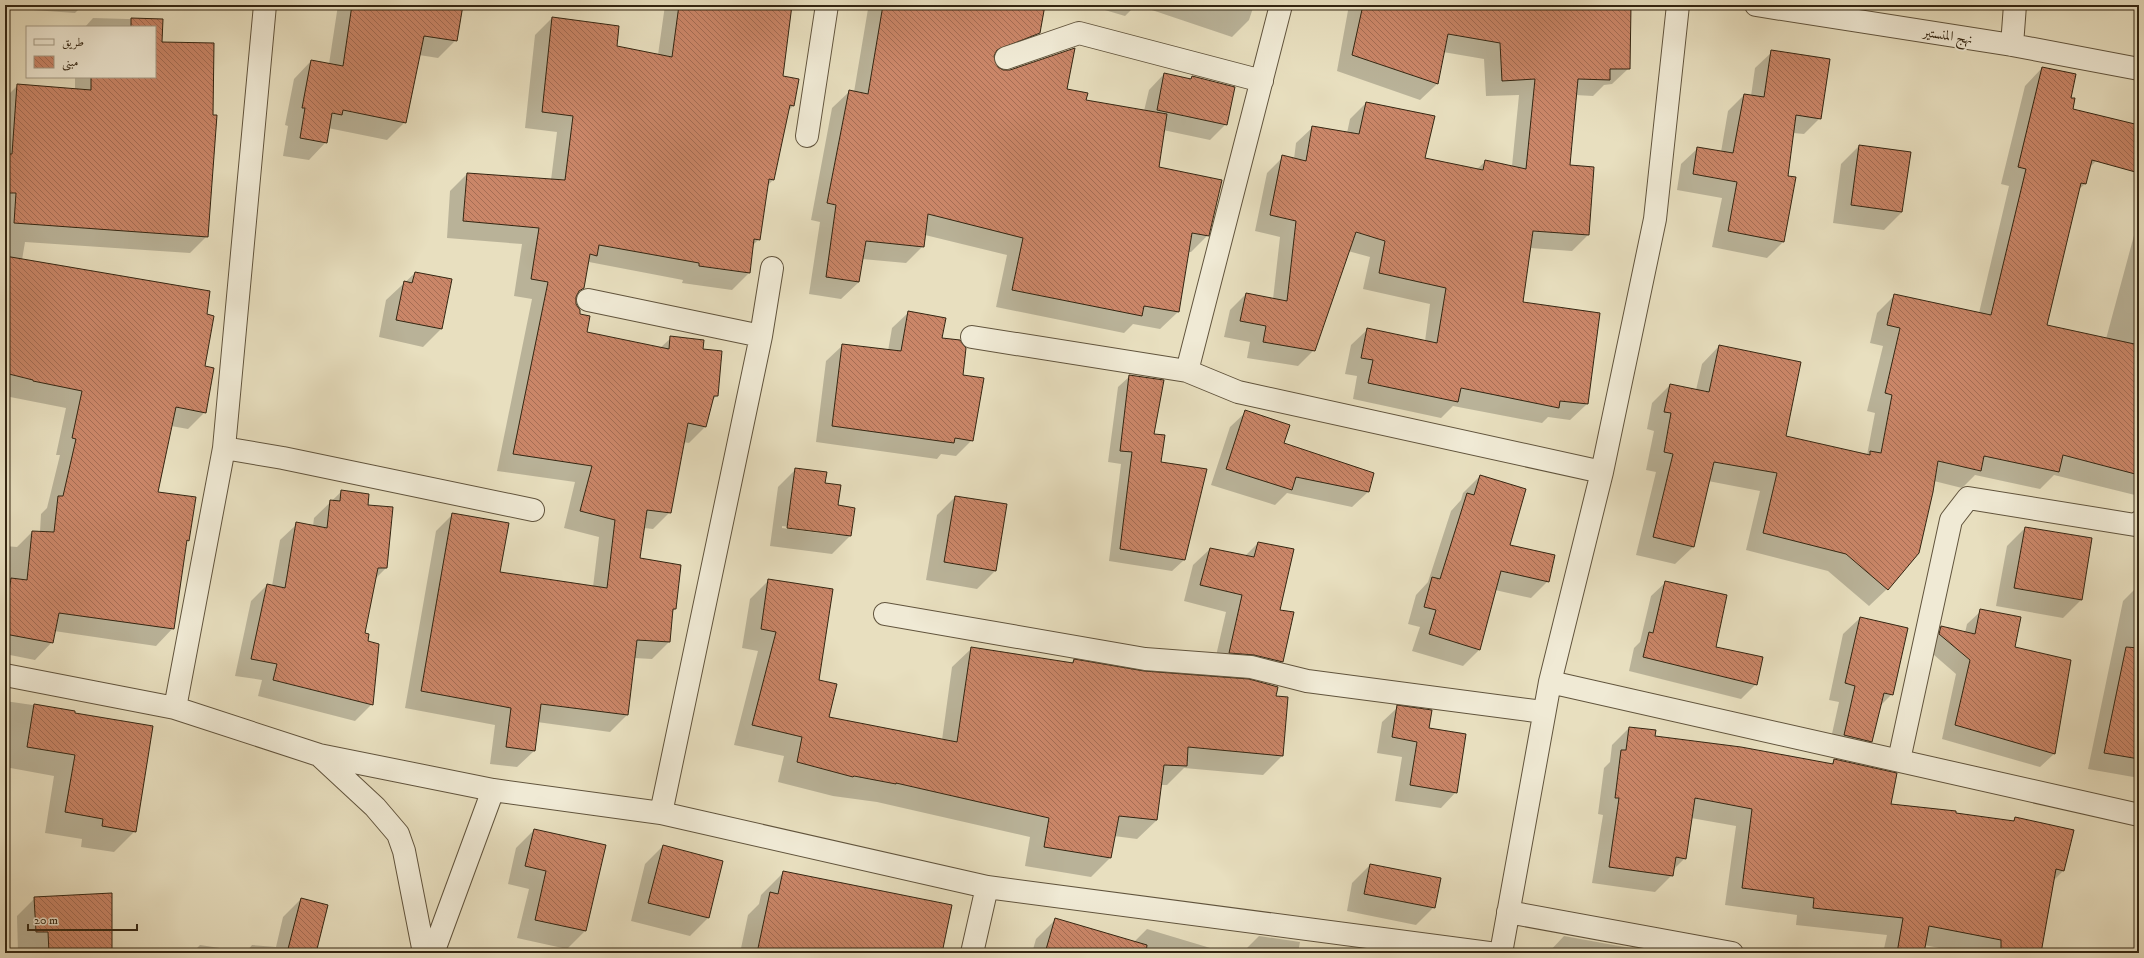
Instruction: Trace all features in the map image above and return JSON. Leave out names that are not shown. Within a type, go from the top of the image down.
[{"type":"street","points":[[175,708],[224,448],[265,5]]},
{"type":"street","points":[[808,136],[827,5]]},
{"type":"street","points":[[1187,370],[1281,5]]},
{"type":"street","points":[[1501,953],[1543,712],[1602,472],[1655,219],[1678,5]]},
{"type":"street","name":"نهج المنستير","points":[[1756,5],[2012,45],[2139,69]]},
{"type":"street","points":[[2012,45],[2014,5]]},
{"type":"street","points":[[1006,58],[1078,32],[1262,81]]},
{"type":"street","points":[[661,813],[761,336],[772,268]]},
{"type":"street","points":[[588,300],[761,336]]},
{"type":"street","points":[[972,337],[1187,370],[1238,392],[1602,472]]},
{"type":"street","points":[[224,448],[284,458],[533,510]]},
{"type":"street","points":[[1900,760],[1951,520],[1968,498],[2135,525],[2139,522]]},
{"type":"street","points":[[885,614],[1145,658],[1251,667],[1307,681],[1543,712]]},
{"type":"street","points":[[5,675],[175,708],[319,755],[493,790],[661,813],[987,887],[1489,953]]},
{"type":"street","points":[[1550,682],[2139,815]]},
{"type":"street","points":[[319,755],[375,806],[398,834],[404,851],[424,953]]},
{"type":"street","points":[[433,953],[493,790]]},
{"type":"street","points":[[972,953],[987,887]]},
{"type":"street","points":[[1508,912],[1732,953]]},
{"type":"building","points":[[352,5],[463,5],[457,41],[424,36],[406,123],[343,110],[342,115],[332,113],[327,143],[300,138],[305,108],[302,108],[311,60],[343,66]]},
{"type":"building","points":[[679,5],[792,5],[783,76],[799,79],[794,106],[790,105],[774,180],[769,179],[760,240],[754,239],[750,273],[699,266],[699,263],[599,245],[597,256],[590,254],[584,288],[579,291],[576,297],[576,304],[580,310],[580,314],[590,316],[587,332],[669,349],[670,336],[704,340],[703,349],[722,351],[718,396],[714,396],[706,427],[688,423],[671,513],[647,510],[640,558],[681,565],[676,609],[673,609],[670,642],[637,640],[628,715],[541,704],[535,751],[506,747],[511,708],[421,691],[452,513],[509,523],[500,572],[607,588],[615,520],[580,511],[592,466],[513,454],[548,282],[531,279],[539,228],[463,221],[467,173],[565,180],[573,116],[542,112],[552,17],[619,26],[617,46],[672,57]]},
{"type":"building","points":[[883,5],[1045,5],[1040,33],[997,50],[994,56],[998,67],[1003,70],[1010,70],[1075,48],[1067,89],[1088,93],[1086,100],[1167,114],[1159,167],[1222,180],[1209,236],[1192,233],[1179,312],[1144,306],[1142,316],[1012,290],[1023,238],[928,214],[924,247],[866,241],[859,282],[826,277],[836,205],[827,203],[849,90],[868,94]]},
{"type":"building","points":[[1363,5],[1631,5],[1630,69],[1610,69],[1610,80],[1578,79],[1570,165],[1594,167],[1589,235],[1533,231],[1523,302],[1600,313],[1588,404],[1560,401],[1559,408],[1461,388],[1458,402],[1368,383],[1373,360],[1361,358],[1367,328],[1437,343],[1446,288],[1379,273],[1385,241],[1356,232],[1315,351],[1263,342],[1266,326],[1240,321],[1246,293],[1287,301],[1296,221],[1270,215],[1282,155],[1306,161],[1312,126],[1359,134],[1366,102],[1435,116],[1425,158],[1483,170],[1485,160],[1526,169],[1535,79],[1502,81],[1500,43],[1448,34],[1438,84],[1352,55]]},
{"type":"building","points":[[131,18],[163,19],[162,42],[214,43],[213,115],[217,115],[208,237],[14,223],[16,193],[5,193],[5,154],[12,154],[17,84],[91,90],[91,78],[156,78],[156,26],[131,26]]},
{"type":"building","points":[[1771,50],[1830,59],[1821,119],[1796,115],[1788,176],[1796,177],[1784,242],[1728,231],[1737,182],[1693,174],[1697,147],[1733,153],[1744,94],[1764,97]]},
{"type":"building","points":[[2042,67],[2076,74],[2071,98],[2075,98],[2073,109],[2139,125],[2139,173],[2092,160],[2086,184],[2081,183],[2047,325],[2139,345],[2139,475],[2063,455],[2059,472],[1984,456],[1981,471],[1938,461],[1933,492],[1919,553],[1888,590],[1846,554],[1763,533],[1777,473],[1714,462],[1694,547],[1653,537],[1673,454],[1664,452],[1671,413],[1664,412],[1670,384],[1709,392],[1719,345],[1801,362],[1786,436],[1870,455],[1870,451],[1881,453],[1892,395],[1885,393],[1900,328],[1887,325],[1894,294],[1991,315],[2026,169],[2018,167]]},
{"type":"building","points":[[1164,73],[1191,79],[1192,76],[1235,87],[1227,125],[1157,110]]},
{"type":"building","points":[[1859,145],[1911,152],[1902,212],[1851,205]]},
{"type":"building","points":[[5,256],[210,291],[207,314],[214,316],[205,366],[214,368],[206,413],[176,407],[158,492],[196,497],[189,541],[187,540],[174,629],[59,613],[53,643],[5,634],[5,617],[11,578],[27,580],[32,531],[54,532],[58,496],[63,496],[76,439],[72,438],[82,391],[33,381],[5,373]]},
{"type":"building","points":[[415,272],[452,279],[442,329],[396,320],[404,281],[412,283]]},
{"type":"building","points":[[908,311],[946,318],[942,338],[960,340],[966,348],[963,375],[984,378],[973,441],[955,438],[954,443],[832,426],[842,344],[901,351]]},
{"type":"building","points":[[1129,375],[1164,380],[1154,434],[1165,435],[1161,462],[1207,469],[1185,560],[1120,549],[1132,452],[1120,451]]},
{"type":"building","points":[[1245,410],[1290,425],[1284,443],[1374,473],[1369,492],[1296,477],[1292,490],[1226,469]]},
{"type":"building","points":[[795,468],[827,472],[825,483],[841,485],[838,505],[855,508],[851,536],[787,528]]},
{"type":"building","points":[[1480,475],[1526,489],[1510,545],[1555,555],[1549,582],[1501,571],[1480,650],[1429,634],[1436,610],[1424,607],[1432,577],[1440,579],[1467,493],[1474,495]]},
{"type":"building","points":[[341,490],[369,494],[368,505],[393,507],[387,568],[378,568],[365,633],[369,634],[368,641],[379,644],[373,705],[273,680],[277,664],[251,659],[267,584],[285,588],[296,522],[327,528],[330,500],[340,501]]},
{"type":"building","points":[[955,496],[1007,504],[996,571],[944,562]]},
{"type":"building","points":[[2025,527],[2092,538],[2082,600],[2014,588]]},
{"type":"building","points":[[1258,542],[1294,549],[1280,610],[1294,612],[1283,662],[1254,655],[1229,653],[1242,595],[1200,585],[1210,548],[1254,557]]},
{"type":"building","points":[[768,579],[833,589],[819,680],[837,684],[829,717],[957,742],[971,647],[1073,663],[1074,659],[1144,671],[1249,679],[1278,687],[1276,696],[1288,697],[1283,756],[1188,747],[1187,766],[1164,765],[1157,820],[1119,816],[1111,858],[1044,847],[1049,818],[896,783],[853,777],[797,762],[802,737],[752,725],[776,632],[761,629]]},
{"type":"building","points":[[1665,581],[1727,595],[1716,647],[1763,657],[1757,685],[1643,657],[1649,632],[1653,633]]},
{"type":"building","points":[[1980,609],[2021,617],[2015,647],[2071,660],[2055,754],[1955,725],[1970,660],[1939,634],[1941,626],[1975,634]]},
{"type":"building","points":[[1860,617],[1908,628],[1893,695],[1884,693],[1872,742],[1844,735],[1855,686],[1845,683]]},
{"type":"building","points":[[2126,647],[2139,648],[2139,759],[2104,753]]},
{"type":"building","points":[[34,704],[75,711],[75,713],[153,726],[136,832],[102,826],[103,819],[65,812],[75,755],[27,747]]},
{"type":"building","points":[[1397,705],[1432,710],[1429,728],[1466,734],[1457,793],[1410,785],[1417,742],[1392,737]]},
{"type":"building","points":[[1629,727],[1656,730],[1655,736],[1741,747],[1833,764],[1834,759],[1897,773],[1891,804],[1956,811],[1956,813],[2014,821],[2015,817],[2074,830],[2064,871],[2056,869],[2041,953],[2001,953],[2001,940],[1929,926],[1924,953],[1897,953],[1903,918],[1813,908],[1814,898],[1742,888],[1752,809],[1695,798],[1686,859],[1676,857],[1673,876],[1609,867],[1619,798],[1615,798],[1621,750],[1626,750]]},
{"type":"building","points":[[534,829],[606,845],[586,931],[535,920],[546,871],[525,866]]},
{"type":"building","points":[[663,845],[723,861],[709,918],[648,903]]},
{"type":"building","points":[[1370,864],[1441,878],[1435,908],[1364,894]]},
{"type":"building","points":[[783,871],[952,905],[942,953],[757,953],[770,892],[778,894]]},
{"type":"building","points":[[112,893],[112,953],[49,953],[48,932],[36,932],[34,897]]},
{"type":"building","points":[[301,898],[328,905],[316,953],[287,953]]},
{"type":"building","points":[[1055,918],[1147,945],[1146,953],[1045,953]]}]
